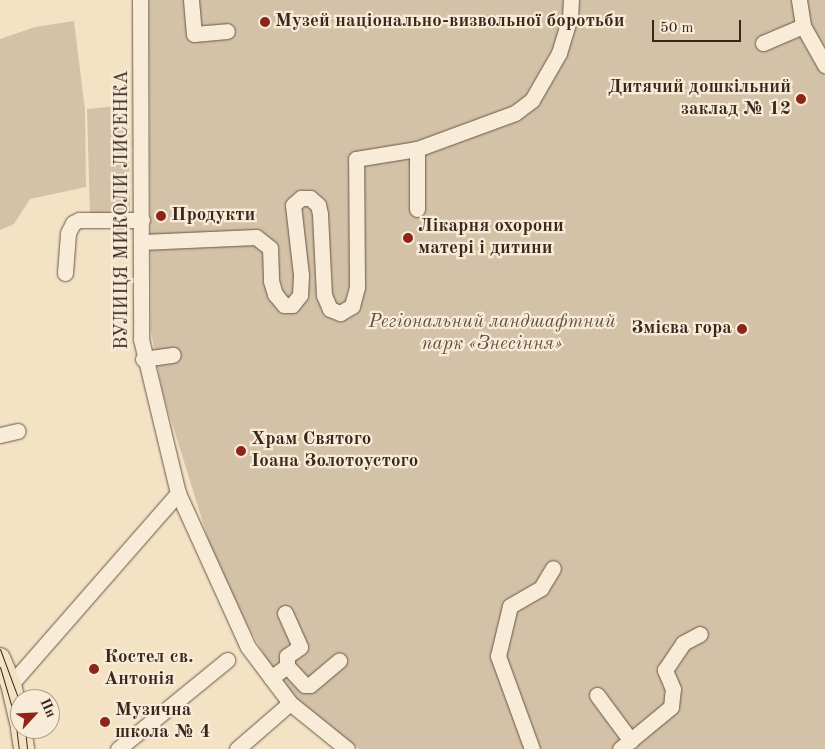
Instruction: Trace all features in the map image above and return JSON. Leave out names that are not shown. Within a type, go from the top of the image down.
[{"type":"main road","points":[[0,658],[12,689]]},
{"type":"street","name":"ВУЛИЦЯ МИКОЛИ ЛИСЕНКА","points":[[140,0],[143,359],[178,493],[248,647],[290,703],[347,749]]},
{"type":"street","points":[[191,0],[194,34],[227,31]]},
{"type":"street","points":[[142,242],[256,237],[270,248],[271,281],[275,294],[284,305],[292,305],[300,295],[301,275],[293,204],[301,198],[310,198],[318,205],[320,214],[324,295],[334,313],[347,311],[355,300],[357,287],[356,159],[417,149],[515,113],[532,100],[559,53],[570,18],[571,0]]},
{"type":"street","points":[[798,0],[803,26],[825,65]]},
{"type":"street","points":[[763,42],[803,26]]},
{"type":"street","points":[[417,149],[417,209]]},
{"type":"street","points":[[65,274],[68,233],[73,224],[79,220],[142,220]]},
{"type":"street","points":[[143,359],[173,355]]},
{"type":"street","points":[[0,435],[18,431]]},
{"type":"street","points":[[11,684],[178,493]]},
{"type":"street","points":[[532,749],[498,656],[510,606],[541,588],[553,568]]},
{"type":"street","points":[[285,613],[300,647],[287,656],[287,666],[305,685],[310,685],[339,661]]},
{"type":"street","points":[[597,695],[626,745],[671,707],[673,689],[665,670],[683,643],[700,634]]},
{"type":"street","points":[[118,749],[226,660]]},
{"type":"street","points":[[271,678],[287,666]]},
{"type":"street","points":[[237,749],[290,703]]},
{"type":"green space","name":"Регіональний ландшафтний парк «Знесіння»","points":[[149,0],[825,0],[825,749],[359,749],[294,698],[266,658],[245,621],[209,542],[163,394],[151,332]]},
{"type":"green space","points":[[74,21],[85,110],[86,187],[30,199],[14,224],[0,230],[0,39],[35,27]]},
{"type":"green space","points":[[128,105],[130,215],[90,215],[87,109]]},
{"type":"tram line","points":[[0,649],[15,689]]},
{"type":"tram line","points":[[0,667],[15,718],[19,749]]},
{"type":"tram line","points":[[26,739],[27,749]]},
{"type":"place","name":"Музей національно-визвольної боротьби","points":[[265,22]]},
{"type":"place","name":"Дитячий дошкільний заклад № 12","points":[[801,99]]},
{"type":"place","name":"Продукти","points":[[161,216]]},
{"type":"place","name":"Лікарня охорони матері і дитини","points":[[408,238]]},
{"type":"place","name":"Змієва гора","points":[[742,329]]},
{"type":"place","name":"Храм Святого Іоана Золотоустого","points":[[241,451]]},
{"type":"place","name":"Костел св. Антонія","points":[[94,669]]},
{"type":"place","name":"Музична школа № 4","points":[[105,722]]}]
